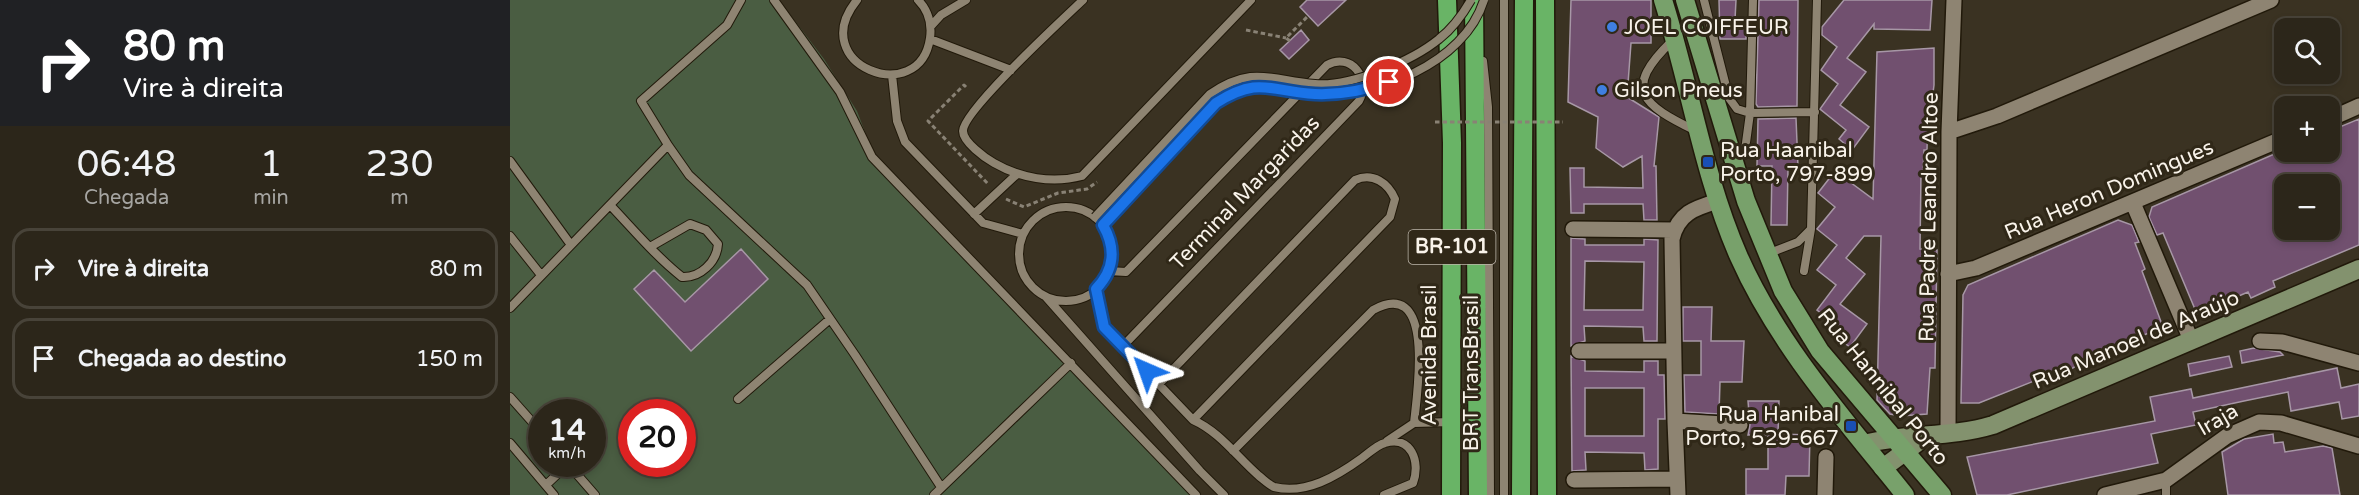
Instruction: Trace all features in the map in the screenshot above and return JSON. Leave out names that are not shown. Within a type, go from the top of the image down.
[{"type":"highway","name":"Avenida Brasil","points":[[1447,0],[1452,208],[1451,495]]},
{"type":"highway","name":"BR-101","points":[[1474,0],[1478,495]]},
{"type":"highway","name":"BR-101","points":[[1521,495],[1524,0]]},
{"type":"highway","points":[[1533,0],[1545,56]]},
{"type":"highway","points":[[1545,0],[1547,495]]},
{"type":"highway","points":[[1452,208],[1476,311]]},
{"type":"main road","points":[[1663,0],[1718,201],[1738,256],[1774,323],[1905,495]]},
{"type":"main road","name":"Rua Hannibal Porto","points":[[1685,0],[1746,201],[1783,291],[1820,351],[1942,495]]},
{"type":"street","name":"Rua Padre Leandro Altoe","points":[[1948,434],[1949,132],[1954,0]]},
{"type":"street","points":[[1949,132],[1997,116],[2271,0]]},
{"type":"street","points":[[2340,114],[2359,106]]},
{"type":"street","name":"Rua Heron Domingues","points":[[1948,274],[1976,268],[2274,142]]},
{"type":"street","points":[[1678,495],[1672,351],[1674,230],[1677,222],[1689,211],[1718,201]]},
{"type":"street","points":[[2133,203],[2191,340]]},
{"type":"street","points":[[1573,229],[1674,230]]},
{"type":"street","name":"Rua Manoel de Araújo","points":[[1864,444],[1900,443],[1927,435],[1975,430],[2010,418],[2359,269]]},
{"type":"street","points":[[2260,341],[2282,342],[2359,363]]},
{"type":"street","points":[[1579,351],[1672,351]]},
{"type":"street","points":[[1675,421],[1740,425]]},
{"type":"street","name":"Iraja","points":[[2105,495],[2166,487],[2228,436],[2259,422],[2281,423],[2359,446]]},
{"type":"street","points":[[1883,468],[1900,443]]},
{"type":"street","points":[[1825,495],[1826,458]]},
{"type":"street","points":[[1574,480],[1677,479]]},
{"type":"lane","points":[[741,0],[727,25],[641,102],[689,175],[807,285],[941,487]]},
{"type":"lane","points":[[774,0],[840,92],[872,157],[1196,495]]},
{"type":"lane","points":[[857,0],[849,9],[844,23],[844,37],[848,51],[856,63],[867,70],[892,75],[904,72],[917,64],[926,51],[931,26],[928,14],[918,0]]},
{"type":"lane","points":[[931,26],[941,15],[966,0]]},
{"type":"lane","points":[[1083,0],[1011,70],[967,118],[963,128],[963,135],[986,158],[1016,175],[1069,179],[1082,176],[1251,0]]},
{"type":"lane","points":[[1095,217],[1210,94],[1224,85],[1243,78],[1261,76],[1315,84],[1352,80],[1426,49],[1454,24],[1474,0]]},
{"type":"lane","name":"BRT TransBrasil","points":[[1474,0],[1488,107],[1490,495]]},
{"type":"lane","points":[[1103,225],[1216,103],[1230,94],[1260,86],[1313,94],[1338,93],[1377,86],[1401,78],[1432,63],[1450,51],[1474,24],[1484,0]]},
{"type":"lane","name":"BRT TransBrasil","points":[[1504,0],[1504,495]]},
{"type":"lane","points":[[1704,0],[1729,98],[1737,109],[1750,113],[1815,112]]},
{"type":"lane","points":[[1745,150],[1750,113],[1753,0]]},
{"type":"lane","points":[[1804,271],[1811,229],[1817,0]]},
{"type":"lane","points":[[1675,38],[1652,60],[1644,79],[1646,99],[1659,113],[1700,133]]},
{"type":"lane","points":[[930,39],[1011,70]]},
{"type":"lane","name":"Terminal Margaridas","points":[[1110,271],[1126,272],[1327,65],[1336,60],[1344,60],[1357,68],[1363,81],[1364,92],[1359,101],[1123,346]]},
{"type":"lane","points":[[892,75],[897,121],[905,142],[983,223],[1023,234]]},
{"type":"lane","points":[[510,308],[668,145]]},
{"type":"lane","points":[[510,161],[571,245]]},
{"type":"lane","points":[[974,214],[1016,175]]},
{"type":"lane","points":[[1159,384],[1355,180],[1370,177],[1387,185],[1395,199],[1390,217],[1193,420]]},
{"type":"lane","points":[[610,205],[650,247],[682,277],[689,277],[714,260],[718,244],[706,230],[690,224],[650,247]]},
{"type":"lane","points":[[1045,296],[1058,300],[1071,300],[1096,289],[1110,271],[1113,255],[1110,239],[1103,225],[1083,210],[1069,207],[1055,208],[1042,213],[1031,222],[1023,234],[1020,262],[1025,276],[1224,495]]},
{"type":"lane","points":[[1766,254],[1798,242],[1811,229]]},
{"type":"lane","points":[[510,236],[541,275]]},
{"type":"lane","points":[[1096,289],[1104,327],[1193,420],[1208,426],[1273,487],[1302,490],[1334,479],[1414,423],[1452,422]]},
{"type":"lane","points":[[1233,451],[1373,310],[1383,305],[1402,306],[1412,313],[1419,331],[1414,423]]},
{"type":"lane","points":[[738,399],[830,319]]},
{"type":"lane","points":[[934,495],[1071,363]]},
{"type":"lane","points":[[510,397],[528,417]]},
{"type":"lane","points":[[1383,443],[1397,441],[1407,446],[1414,454],[1418,471],[1413,483],[1384,495]]},
{"type":"lane","points":[[510,443],[554,495]]},
{"type":"lane","points":[[546,485],[554,477]]},
{"type":"lane","points":[[579,477],[595,495]]},
{"type":"path","points":[[1246,30],[1288,39],[1308,16]]},
{"type":"path","points":[[1436,122],[1563,122]]},
{"type":"green space","points":[[510,0],[779,0],[824,59],[857,111],[873,153],[1200,495],[510,495]]},
{"type":"building","points":[[1307,0],[1346,0],[1318,26],[1300,7]]},
{"type":"building","points":[[1571,0],[1651,0],[1651,43],[1631,43],[1627,97],[1659,117],[1654,166],[1656,166],[1657,220],[1644,220],[1643,204],[1584,204],[1584,213],[1571,213],[1570,168],[1584,168],[1584,187],[1643,188],[1642,156],[1623,167],[1596,148],[1598,117],[1568,102]]},
{"type":"building","points":[[1719,0],[1736,0],[1735,20],[1746,20],[1746,39],[1720,39]]},
{"type":"building","points":[[1759,0],[1798,0],[1797,106],[1758,107],[1756,104]]},
{"type":"building","points":[[1844,0],[1932,0],[1930,30],[1874,29],[1874,24],[1847,58],[1866,72],[1840,105],[1869,127],[1852,150],[1839,139],[1846,130],[1820,109],[1838,84],[1821,70],[1837,47],[1822,35],[1822,27]]},
{"type":"building","points":[[1301,30],[1309,40],[1289,59],[1280,50]]},
{"type":"building","points":[[1934,48],[1934,85],[1931,109],[1928,109],[1927,150],[1924,150],[1923,172],[1921,172],[1920,249],[1937,250],[1935,368],[1930,368],[1927,414],[1900,416],[1890,414],[1877,400],[1881,236],[1864,236],[1846,258],[1865,274],[1840,304],[1867,324],[1850,347],[1836,337],[1842,329],[1817,310],[1836,285],[1817,270],[1837,245],[1817,229],[1835,207],[1818,193],[1835,171],[1873,199],[1877,52]]},
{"type":"building","points":[[1796,118],[1798,167],[1788,167],[1787,225],[1771,225],[1772,166],[1757,166],[1758,119]]},
{"type":"building","points":[[2359,119],[2359,245],[2273,281],[2275,287],[2251,298],[2248,292],[2197,314],[2163,233],[2157,235],[2149,217],[2152,207],[2274,154],[2274,162],[2340,162],[2340,127]]},
{"type":"building","points":[[2118,220],[2132,225],[2139,242],[2135,243],[2145,269],[2142,271],[2163,327],[2091,357],[2068,371],[2064,369],[1979,403],[1961,403],[1963,295],[1968,285]]},
{"type":"building","points":[[1571,238],[1585,239],[1585,245],[1644,245],[1644,239],[1658,240],[1657,341],[1644,341],[1643,327],[1584,326],[1585,341],[1571,346]],"holes":[[[1585,261],[1644,262],[1643,310],[1584,310]]]},
{"type":"building","points":[[741,249],[768,279],[691,351],[634,289],[654,270],[685,302]]},
{"type":"building","points":[[1683,307],[1712,307],[1711,341],[1744,341],[1742,382],[1720,382],[1719,414],[1685,412],[1684,375],[1701,375],[1701,341],[1683,341]]},
{"type":"building","points":[[2254,348],[2280,352],[2283,355],[2242,363],[2240,351]]},
{"type":"building","points":[[1571,356],[1585,361],[1585,371],[1644,372],[1644,361],[1658,361],[1658,375],[1664,375],[1665,419],[1658,419],[1658,469],[1645,470],[1644,453],[1585,452],[1586,470],[1572,471]],"holes":[[[1585,388],[1644,388],[1644,436],[1585,436]]]},
{"type":"building","points":[[2229,356],[2232,367],[2190,376],[2188,364]]},
{"type":"building","points":[[2337,368],[2341,388],[2359,384],[2359,416],[2342,419],[2339,402],[2291,411],[2288,392],[2244,401],[2193,412],[2196,425],[2151,434],[2158,463],[2007,495],[1977,495],[1967,457],[2155,421],[2150,397],[2191,389],[2193,398]]},
{"type":"building","points":[[1748,401],[1779,401],[1778,434],[1810,435],[1809,476],[1786,476],[1785,495],[1746,495],[1746,469],[1768,469],[1768,435],[1748,435],[1750,425]]},
{"type":"building","points":[[2273,434],[2274,443],[2283,442],[2285,452],[2323,446],[2332,448],[2340,495],[2228,495],[2222,452],[2244,439]]},
{"type":"place","name":"JOEL COIFFEUR","points":[[1612,27]]},
{"type":"place","name":"Gilson Pneus","points":[[1602,90]]},
{"type":"place","name":"Rua Haanibal Porto, 797-899","points":[[1708,162]]},
{"type":"place","name":"Rua Hanibal Porto, 529-667","points":[[1851,426]]},
{"type":"route","points":[[1147,371],[1104,327],[1096,289],[1110,271],[1113,255],[1110,239],[1103,225],[1216,103],[1230,94],[1245,88],[1260,86],[1313,94],[1338,93],[1389,82]]}]
